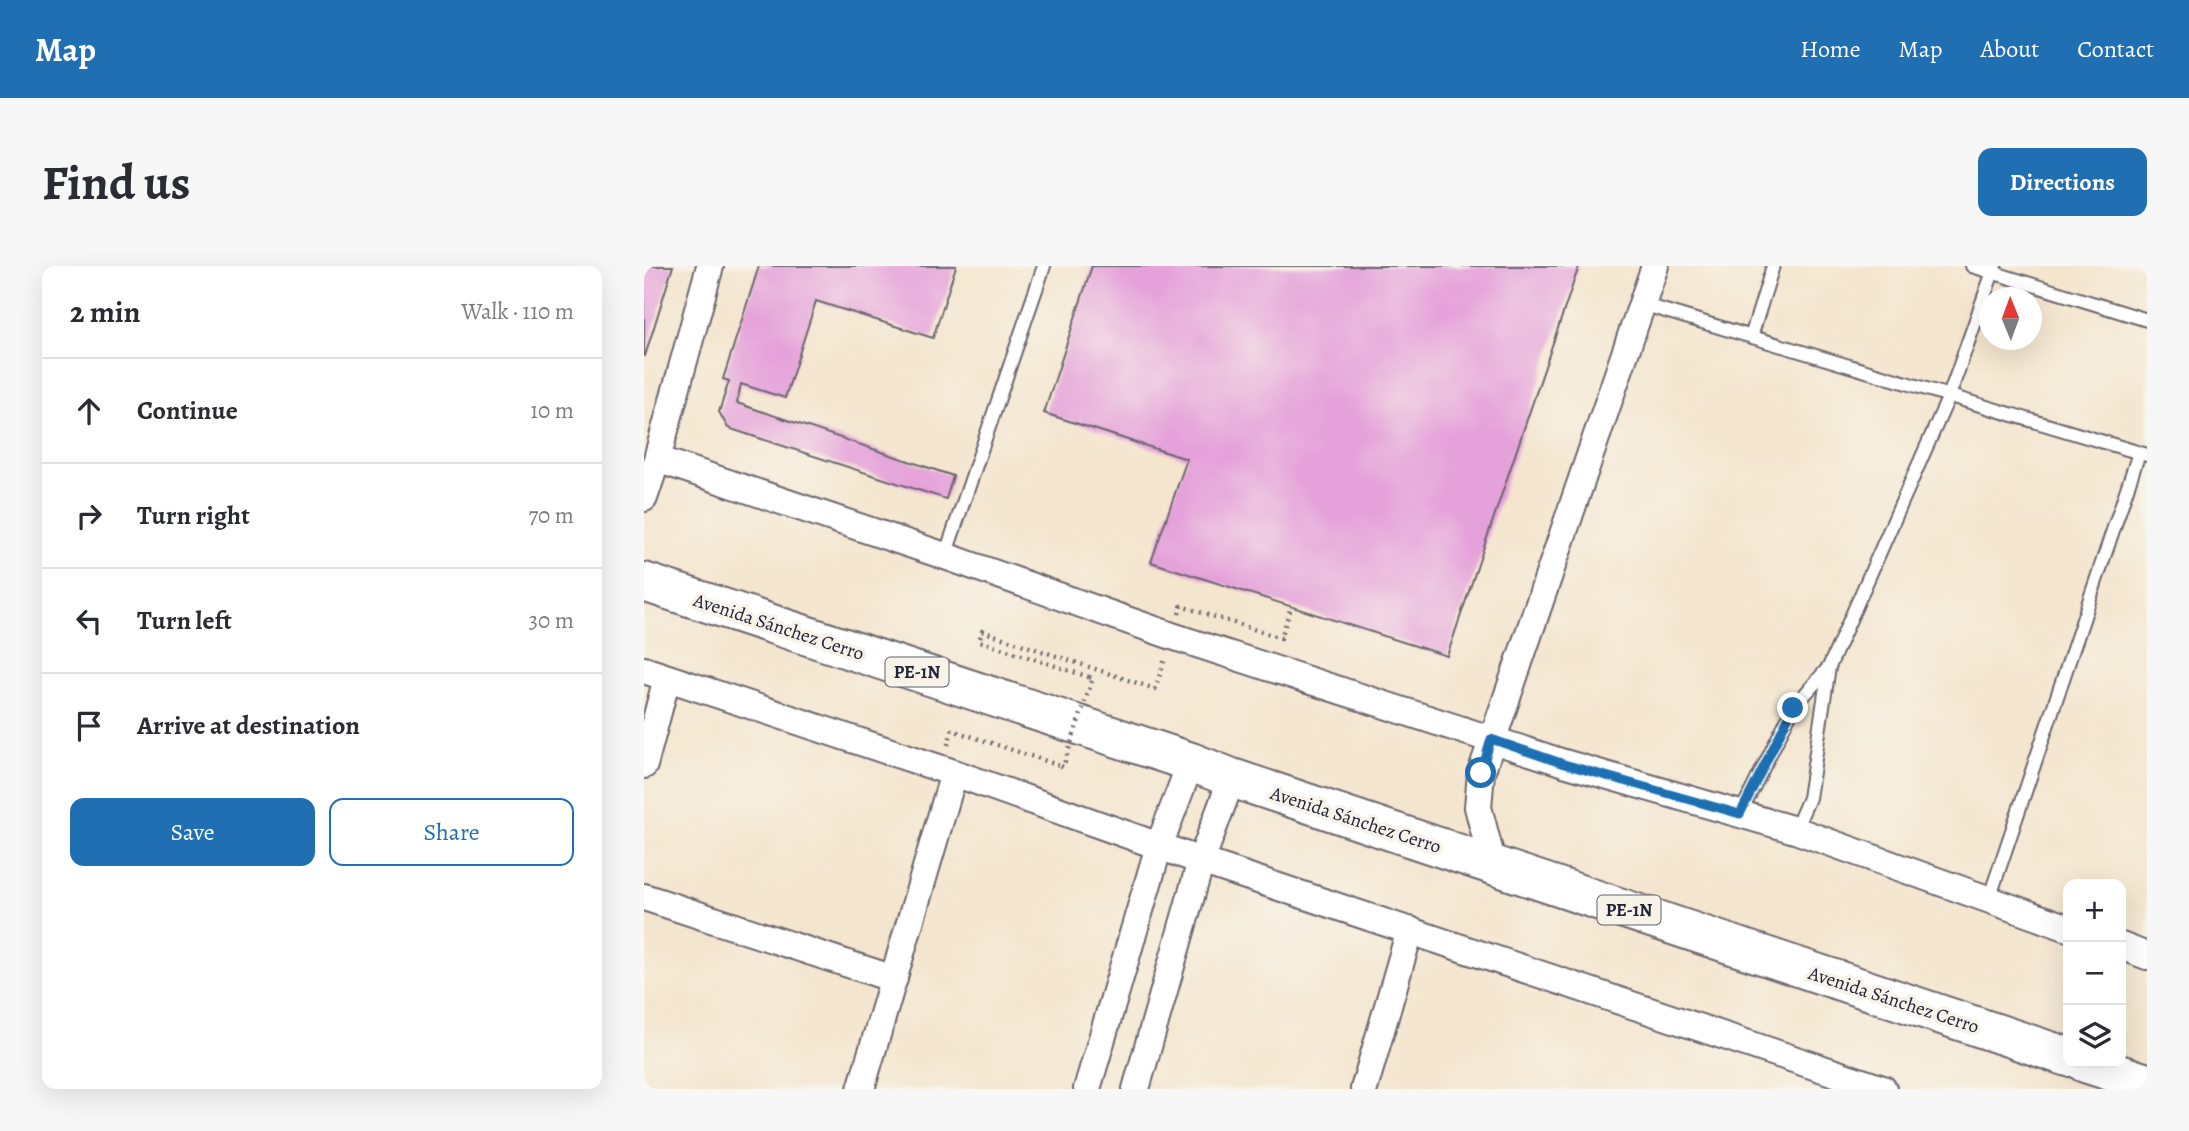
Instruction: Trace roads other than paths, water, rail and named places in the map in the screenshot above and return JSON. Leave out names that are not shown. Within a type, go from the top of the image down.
[{"type":"highway","name":"Avenida Sánchez Cerro","points":[[644,582],[1191,762],[2063,1055]]},
{"type":"street","points":[[644,498],[710,266]]},
{"type":"street","points":[[1493,865],[1478,807],[1481,773],[1655,266]]},
{"type":"street","points":[[657,459],[946,556],[1172,636],[1564,764],[1795,830],[2063,926]]},
{"type":"street","points":[[644,765],[656,674],[957,761],[1201,861],[1883,1089]]},
{"type":"street","points":[[861,1089],[957,761]]},
{"type":"street","points":[[1087,1089],[1159,846],[1191,762]]},
{"type":"street","points":[[1136,1089],[1201,861],[1232,778]]},
{"type":"street","points":[[644,897],[894,979]]},
{"type":"street","points":[[1364,1089],[1410,930]]},
{"type":"street","points":[[2126,948],[2147,956]]},
{"type":"lane","points":[[946,556],[1044,266]]},
{"type":"lane","points":[[1751,337],[1773,266]]},
{"type":"lane","points":[[1972,266],[1994,269],[2147,320]]},
{"type":"lane","points":[[1795,830],[1809,798],[1829,667],[1949,396],[1994,269]]},
{"type":"lane","points":[[1642,304],[2143,454],[1989,899]]},
{"type":"lane","points":[[1740,814],[1793,708],[1829,667]]}]
